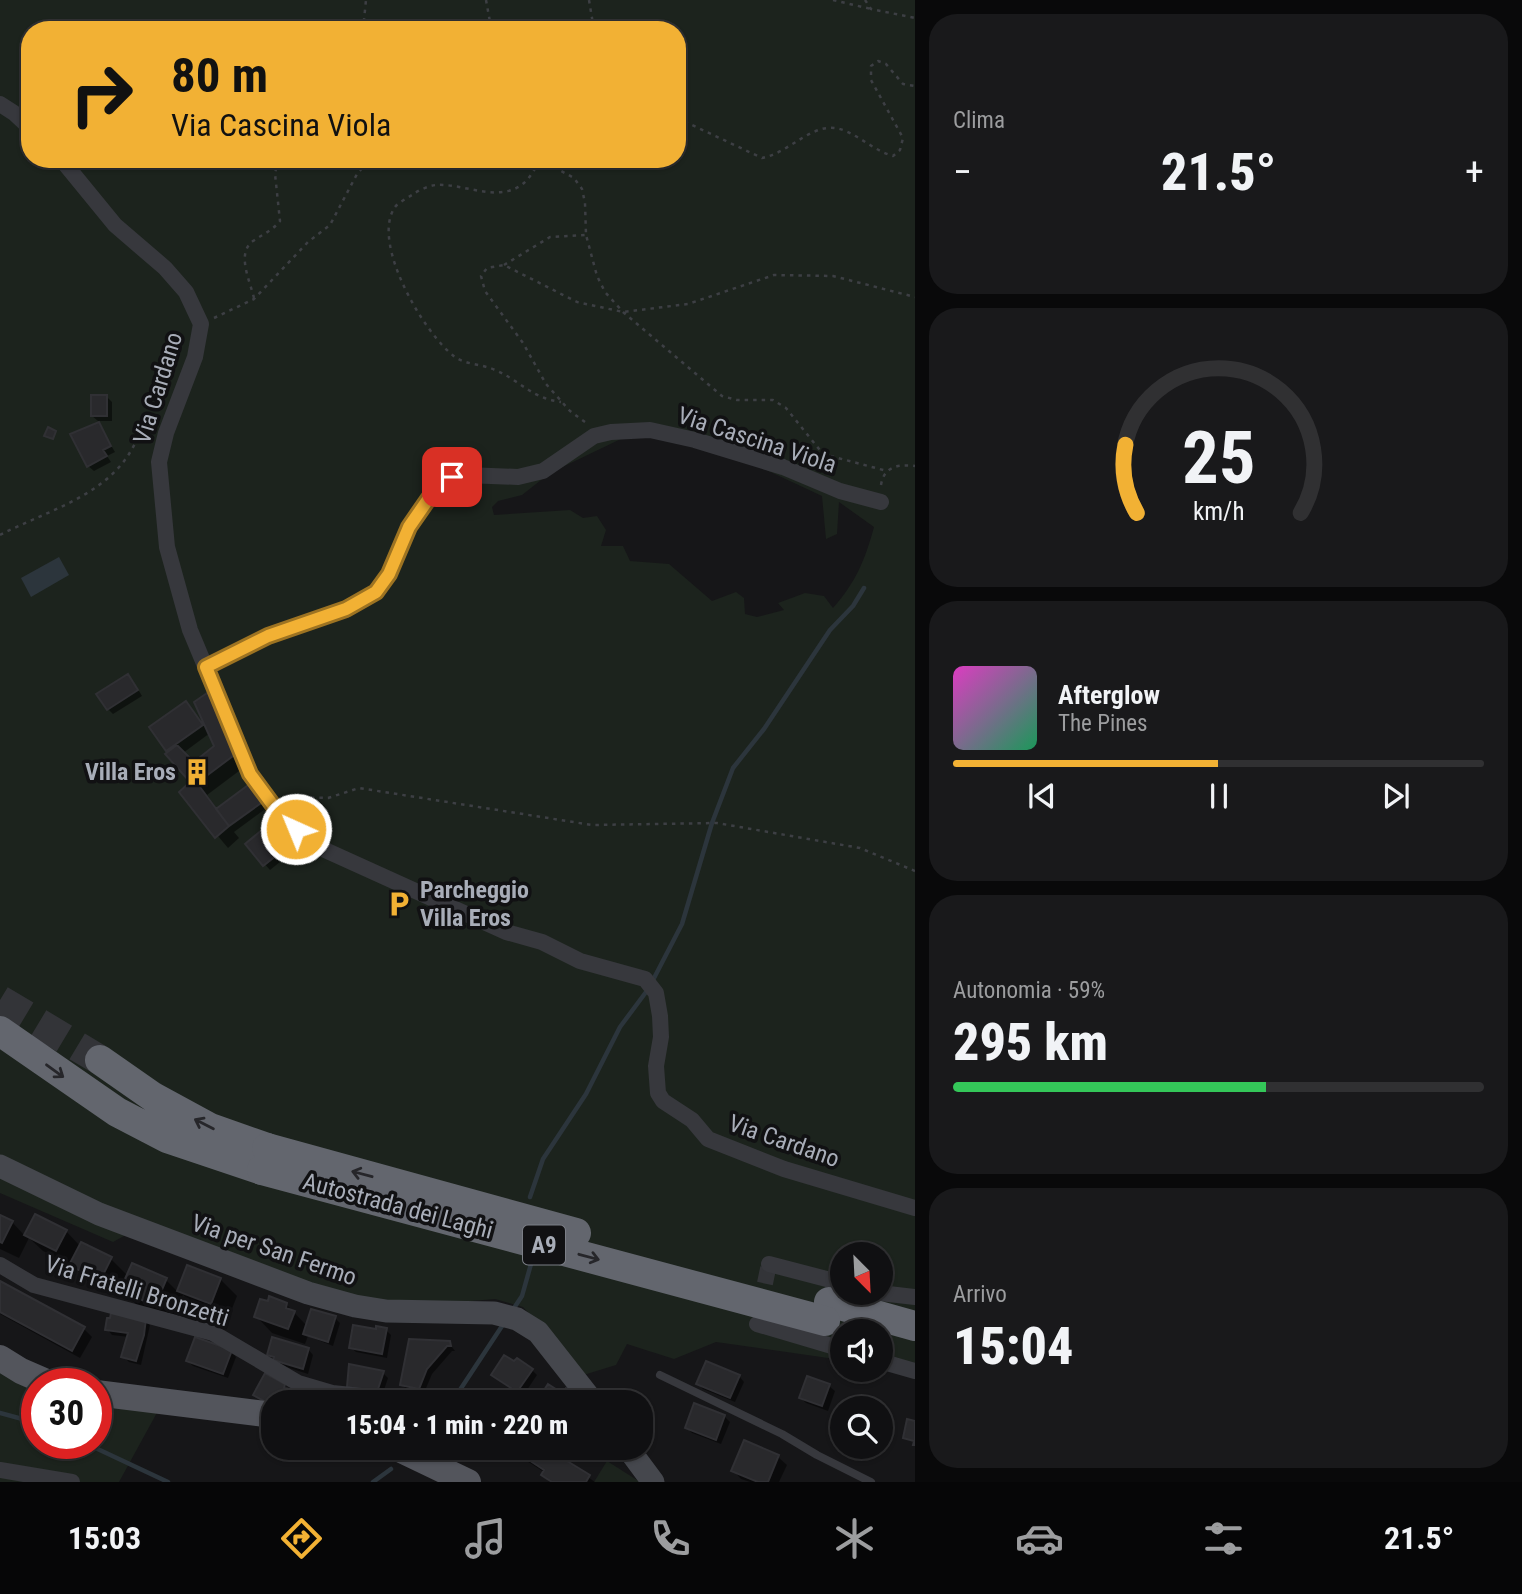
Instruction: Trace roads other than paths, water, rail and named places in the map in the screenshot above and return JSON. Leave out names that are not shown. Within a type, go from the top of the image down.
[{"type":"highway","name":"Autostrada dei Laghi","points":[[0,1031],[117,1112],[167,1138],[265,1159],[830,1301]]},
{"type":"highway","name":"Autostrada dei Laghi","points":[[100,1060],[153,1097],[265,1159]]},
{"type":"highway","name":"Autostrada dei Laghi","points":[[836,1306],[850,1319]]},
{"type":"highway","name":"Autostrada dei Laghi","points":[[846,1306],[915,1326]]},
{"type":"highway","points":[[893,1340],[915,1346]]},
{"type":"main road","name":"Via per San Fermo","points":[[0,1166],[99,1214],[308,1293],[386,1311],[494,1313],[517,1319],[538,1332],[584,1390]]},
{"type":"main road","points":[[0,1358],[21,1371]]},
{"type":"main road","points":[[112,1395],[261,1414]]},
{"type":"main road","points":[[436,1460],[468,1482]]},
{"type":"main road","points":[[637,1460],[653,1482]]},
{"type":"street","points":[[0,104],[21,120]]},
{"type":"street","name":"Via Cardano","points":[[68,168],[115,225],[165,268],[186,292],[201,324],[191,367],[166,433],[159,462],[167,547],[190,630],[250,774],[278,812],[314,845],[506,932],[542,942],[580,961],[645,979],[656,993],[661,1037],[656,1085],[663,1101],[692,1120],[708,1139],[784,1169],[915,1208]]},
{"type":"street","name":"Via Cascina Viola","points":[[206,667],[268,636],[346,609],[376,592],[389,574],[409,527],[436,488],[452,477],[518,477],[543,471],[594,436],[611,432],[650,430],[684,437],[783,467],[840,491],[881,502]]},
{"type":"street","points":[[769,1264],[830,1301]]},
{"type":"street","name":"Via Fratelli Bronzetti","points":[[0,1265],[34,1285],[213,1333],[298,1383],[322,1390]]},
{"type":"street","points":[[893,1294],[915,1297]]},
{"type":"street","points":[[757,1324],[830,1345]]},
{"type":"street","points":[[893,1364],[915,1371]]},
{"type":"street","points":[[0,1470],[72,1482]]},
{"type":"lane","points":[[660,1375],[782,1434],[871,1482]]},
{"type":"waterway","points":[[653,980],[682,924],[712,823],[733,768],[764,729],[830,630],[853,606],[864,588]]},
{"type":"waterway","points":[[530,1197],[543,1159],[586,1094],[620,1027],[649,988]]},
{"type":"waterway","points":[[512,1311],[522,1296],[531,1264]]},
{"type":"waterway","points":[[460,1390],[504,1323]]},
{"type":"waterway","points":[[0,1413],[21,1419]]},
{"type":"waterway","points":[[112,1456],[168,1482]]},
{"type":"waterway","points":[[373,1482],[391,1469]]},
{"type":"tunnel","points":[[0,1000],[100,1060]]},
{"type":"tunnel","points":[[760,1307],[769,1264]]},
{"type":"place","name":"Villa Eros","points":[[197,772]]},
{"type":"place","name":"Parcheggio Villa Eros","points":[[399,904]]}]
